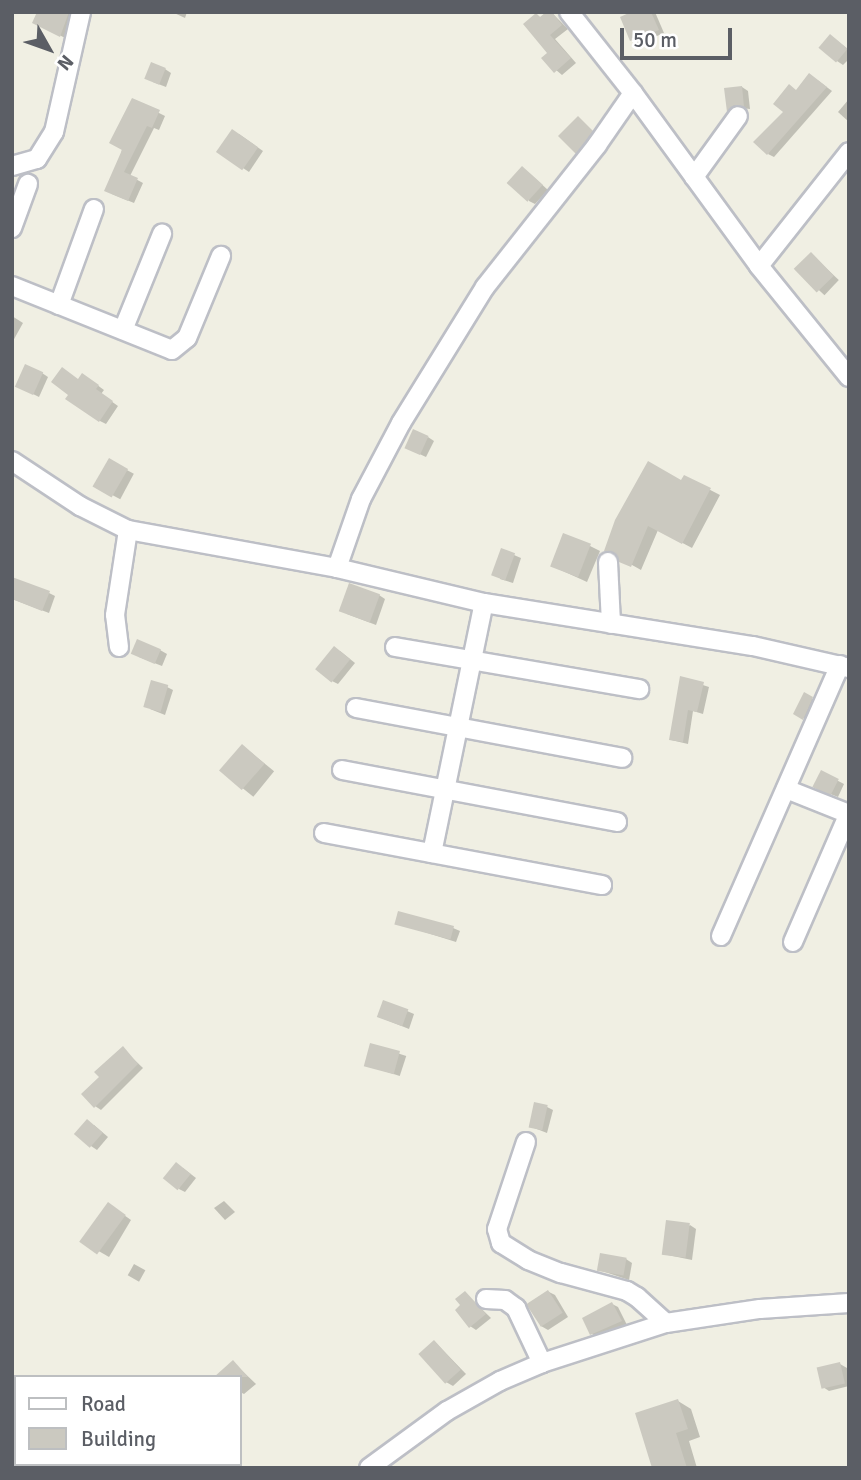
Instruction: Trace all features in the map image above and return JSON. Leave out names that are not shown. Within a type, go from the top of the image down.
[{"type":"street","points":[[12,166],[37,159],[50,140],[81,12]]},
{"type":"street","points":[[569,12],[633,93],[759,266],[849,377]]},
{"type":"street","points":[[337,568],[362,499],[384,456],[485,287],[597,145],[633,93]]},
{"type":"street","points":[[694,177],[738,116]]},
{"type":"street","points":[[759,266],[849,152]]},
{"type":"street","points":[[12,228],[28,184]]},
{"type":"street","points":[[59,305],[94,209]]},
{"type":"street","points":[[123,330],[162,234]]},
{"type":"street","points":[[12,286],[172,350],[180,347],[187,338],[221,256]]},
{"type":"street","points":[[12,461],[80,506],[128,530],[337,568],[484,603],[753,646],[844,666],[721,936]]},
{"type":"street","points":[[119,647],[115,615],[128,530]]},
{"type":"street","points":[[608,562],[611,624]]},
{"type":"street","points":[[432,853],[470,659],[484,603]]},
{"type":"street","points":[[395,647],[639,689]]},
{"type":"street","points":[[356,708],[622,758]]},
{"type":"street","points":[[342,770],[617,822]]},
{"type":"street","points":[[786,789],[849,813],[793,942]]},
{"type":"street","points":[[324,833],[602,885]]},
{"type":"street","points":[[526,1142],[497,1229],[501,1243],[528,1260],[561,1273],[627,1291],[666,1323]]},
{"type":"street","points":[[486,1300],[506,1300],[516,1308],[542,1363]]},
{"type":"street","points":[[369,1468],[447,1411],[500,1381],[542,1363],[666,1323],[760,1309],[849,1303]]},
{"type":"building","points":[[37,12],[69,12],[60,37],[32,23]]},
{"type":"building","points":[[546,12],[552,12],[562,25],[550,35],[571,58],[554,73],[541,58],[547,53],[523,24],[536,13],[540,17]]},
{"type":"building","points":[[631,12],[651,12],[659,30],[630,41],[620,17]]},
{"type":"building","points":[[830,34],[848,49],[836,63],[818,48]]},
{"type":"building","points":[[151,62],[166,68],[159,85],[144,79]]},
{"type":"building","points":[[809,73],[827,87],[767,155],[753,142],[783,112],[773,104],[789,84],[796,90]]},
{"type":"building","points":[[742,86],[744,107],[734,105],[727,112],[724,88]]},
{"type":"building","points":[[132,98],[160,110],[152,128],[147,126],[124,172],[138,178],[128,201],[104,191],[122,150],[109,143]]},
{"type":"building","points":[[578,116],[593,131],[576,154],[558,136]]},
{"type":"building","points":[[232,129],[258,147],[242,170],[216,152]]},
{"type":"building","points":[[522,166],[543,185],[527,202],[507,183]]},
{"type":"building","points":[[811,252],[834,276],[817,292],[794,269]]},
{"type":"building","points":[[25,364],[43,372],[33,395],[15,387]]},
{"type":"building","points":[[62,367],[78,379],[82,373],[99,385],[96,389],[113,401],[99,422],[65,399],[68,395],[51,382]]},
{"type":"building","points":[[413,429],[429,436],[420,455],[404,448]]},
{"type":"building","points":[[109,458],[128,469],[112,498],[92,487]]},
{"type":"building","points":[[648,461],[681,480],[684,475],[711,488],[682,544],[648,526],[631,567],[619,562],[614,552],[604,551],[615,520]]},
{"type":"building","points":[[563,533],[591,544],[578,577],[550,567]]},
{"type":"building","points":[[501,548],[515,553],[505,580],[491,575]]},
{"type":"building","points":[[12,577],[50,591],[42,611],[12,599]]},
{"type":"building","points":[[349,583],[380,594],[370,622],[339,611]]},
{"type":"building","points":[[137,639],[161,649],[155,664],[131,654]]},
{"type":"building","points":[[334,646],[350,659],[331,683],[315,669]]},
{"type":"building","points":[[680,676],[704,682],[697,712],[688,710],[683,742],[669,740]]},
{"type":"building","points":[[151,680],[168,685],[161,712],[143,707]]},
{"type":"building","points":[[804,692],[813,697],[803,720],[793,714]]},
{"type":"building","points":[[242,744],[265,764],[242,790],[219,770]]},
{"type":"building","points":[[821,770],[839,779],[830,796],[812,787]]},
{"type":"building","points":[[398,911],[454,926],[450,940],[394,925]]},
{"type":"building","points":[[383,1000],[408,1009],[402,1026],[377,1017]]},
{"type":"building","points":[[370,1043],[400,1051],[394,1074],[364,1066]]},
{"type":"building","points":[[123,1046],[138,1064],[94,1108],[81,1094],[99,1077],[94,1072]]},
{"type":"building","points":[[534,1102],[548,1105],[542,1130],[529,1127]]},
{"type":"building","points":[[87,1119],[103,1133],[90,1148],[74,1134]]},
{"type":"building","points":[[176,1162],[191,1174],[178,1190],[163,1178]]},
{"type":"building","points":[[108,1202],[126,1215],[97,1255],[79,1242]]},
{"type":"building","points":[[666,1220],[690,1223],[686,1258],[662,1255]]},
{"type":"building","points":[[600,1253],[627,1258],[623,1275],[597,1271]]},
{"type":"building","points":[[548,1290],[563,1313],[541,1327],[526,1304]]},
{"type":"building","points":[[465,1291],[486,1314],[469,1328],[455,1310],[460,1305],[455,1299]]},
{"type":"building","points":[[612,1302],[622,1321],[590,1335],[582,1318]]},
{"type":"building","points":[[434,1340],[461,1370],[445,1384],[418,1354]]},
{"type":"building","points":[[233,1360],[248,1377],[242,1375],[216,1375]]},
{"type":"building","points":[[840,1362],[845,1383],[822,1389],[817,1367]]},
{"type":"building","points":[[678,1399],[688,1429],[676,1433],[687,1468],[652,1468],[635,1413]]}]
